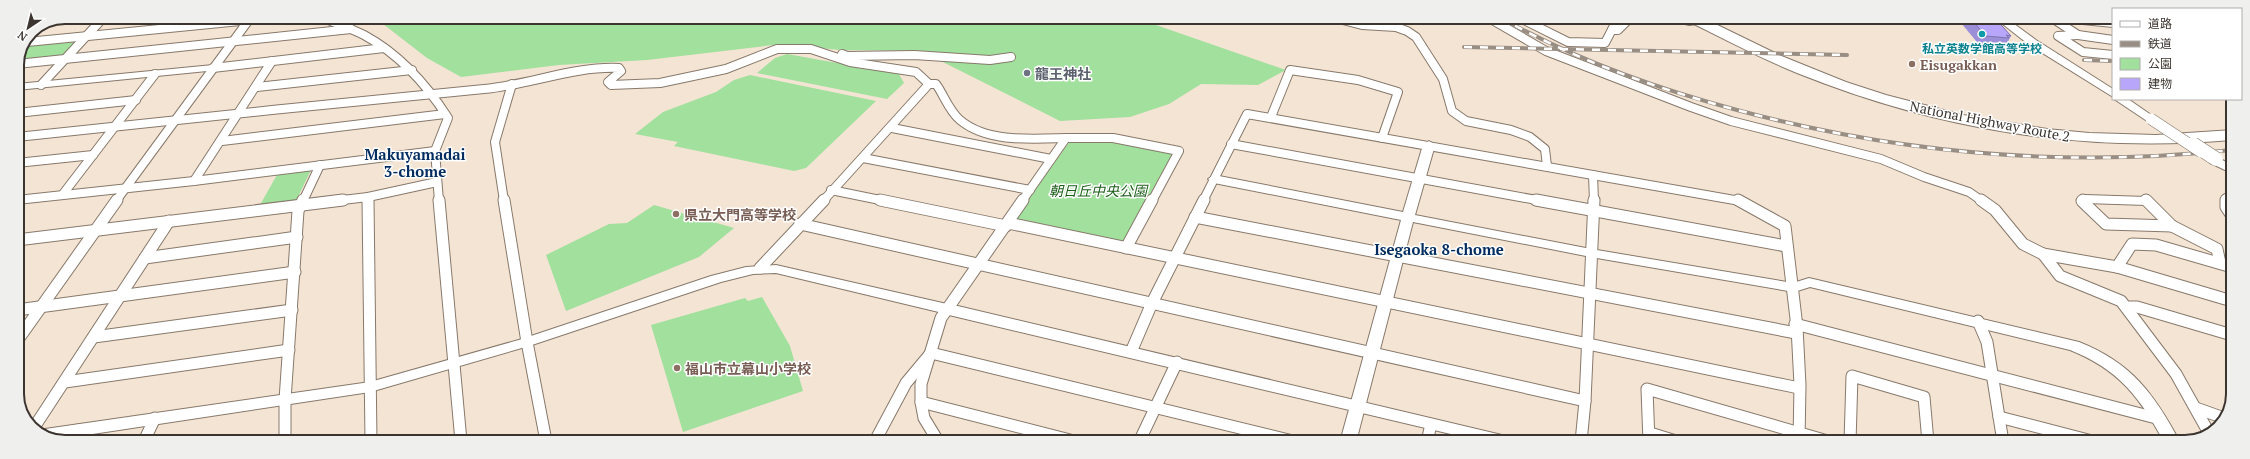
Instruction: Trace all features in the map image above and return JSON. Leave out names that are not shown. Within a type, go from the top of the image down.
[{"type":"highway","name":"National Highway Route 2","points":[[1710,24],[1761,52],[1848,88],[1905,105],[1965,119],[2075,137],[2131,140],[2186,139],[2226,136]]},
{"type":"highway","name":"National Highway Route 2","points":[[1712,24],[1809,68],[1831,76],[1906,100],[1964,113],[2070,130],[2124,133],[2226,126]]},
{"type":"main road","points":[[2193,144],[2214,159]]},
{"type":"street","points":[[41,85],[97,24]]},
{"type":"street","points":[[48,40],[195,24]]},
{"type":"street","points":[[24,331],[174,120],[246,24]]},
{"type":"street","points":[[339,24],[364,35],[384,48],[412,70],[448,118],[435,151],[453,363],[461,435]]},
{"type":"street","points":[[1358,24],[1396,27],[1416,37],[1427,57],[1443,79],[1452,111],[1466,121],[1511,130],[1530,137],[1545,149],[1548,166]]},
{"type":"street","points":[[1499,24],[1546,51],[1690,107],[1731,121],[1881,159],[1924,177],[1969,192],[1995,210],[2023,244],[2042,254],[2117,267],[2226,299]]},
{"type":"street","points":[[1532,24],[1568,42],[1605,43],[1615,24]]},
{"type":"street","points":[[1612,30],[1618,30],[1624,24]]},
{"type":"street","points":[[2008,24],[2032,42],[2112,93]]},
{"type":"street","points":[[2061,24],[2078,35]]},
{"type":"street","points":[[24,63],[233,43],[351,29]]},
{"type":"street","points":[[2112,40],[2078,35],[2058,36],[2083,52],[2112,55]]},
{"type":"street","points":[[24,136],[430,92],[486,89],[599,67],[618,68],[620,71],[608,82],[611,86],[660,83],[726,69],[764,53],[798,46],[822,46],[847,56],[914,55],[990,60],[1011,57]]},
{"type":"street","points":[[24,86],[213,68],[384,48]]},
{"type":"street","points":[[783,49],[811,49],[850,62],[916,72],[928,84],[936,84],[958,118],[970,127],[1028,139],[1113,138],[1180,151],[1126,248]]},
{"type":"street","points":[[194,181],[222,141],[272,61]]},
{"type":"street","points":[[257,87],[412,70]]},
{"type":"street","points":[[1271,117],[1290,70],[1380,85],[1398,92],[1382,138]]},
{"type":"street","points":[[63,194],[155,74]]},
{"type":"street","points":[[512,84],[494,142],[527,342],[545,435]]},
{"type":"street","points":[[760,268],[831,190],[892,128],[928,84]]},
{"type":"street","points":[[24,112],[136,100]]},
{"type":"street","points":[[2122,100],[2226,166]]},
{"type":"street","points":[[222,141],[445,114]]},
{"type":"street","points":[[1130,352],[1152,303],[1247,114],[1738,200],[1785,226],[1786,246],[1794,288],[1799,388],[1799,435]]},
{"type":"street","points":[[892,128],[1051,159]]},
{"type":"street","points":[[934,435],[924,418],[921,402],[921,384],[941,318],[980,264],[1066,138]]},
{"type":"street","points":[[1231,144],[1419,178],[1595,213],[1786,246]]},
{"type":"street","points":[[1350,435],[1357,406],[1374,354],[1408,217],[1429,145]]},
{"type":"street","points":[[24,199],[126,187],[194,181],[435,151]]},
{"type":"street","points":[[24,162],[93,155]]},
{"type":"street","points":[[863,158],[1030,190]]},
{"type":"street","points":[[2214,159],[2226,168]]},
{"type":"street","points":[[285,435],[298,211],[320,165]]},
{"type":"street","points":[[1582,435],[1588,345],[1591,253],[1595,213],[1593,175]]},
{"type":"street","points":[[1214,180],[1591,253],[1794,288],[1809,282],[2074,346],[2108,360],[2136,385],[2160,419],[2168,435]]},
{"type":"street","points":[[24,239],[368,196],[437,182]]},
{"type":"street","points":[[831,190],[1126,248],[1799,388]]},
{"type":"street","points":[[368,196],[371,435]]},
{"type":"street","points":[[2172,226],[2106,224],[2082,201],[2085,199],[2146,200],[2172,226],[2217,249],[2220,263]]},
{"type":"street","points":[[1195,217],[1589,294],[1796,329],[1993,376],[2160,419]]},
{"type":"street","points":[[37,424],[169,221]]},
{"type":"street","points":[[800,224],[1585,401]]},
{"type":"street","points":[[145,258],[296,237]]},
{"type":"street","points":[[2117,267],[2132,244],[2156,245],[2226,265]]},
{"type":"street","points":[[2042,254],[2060,276],[2121,301],[2176,374],[2207,429]]},
{"type":"street","points":[[78,435],[155,418],[370,387],[527,342],[730,275],[760,268],[776,269],[1178,362],[1478,435]]},
{"type":"street","points":[[24,309],[295,272]]},
{"type":"street","points":[[2126,307],[2137,307],[2226,333]]},
{"type":"street","points":[[94,337],[292,310]]},
{"type":"street","points":[[1978,322],[1987,342],[2002,435]]},
{"type":"street","points":[[65,382],[289,350]]},
{"type":"street","points":[[931,353],[1269,435]]},
{"type":"street","points":[[878,435],[887,416],[915,371],[931,353]]},
{"type":"street","points":[[1143,435],[1178,362]]},
{"type":"street","points":[[1850,435],[1852,376],[1924,397],[1927,435]]},
{"type":"street","points":[[1650,435],[1647,389],[1790,435]]},
{"type":"street","points":[[921,402],[1051,435]]},
{"type":"street","points":[[2196,408],[2219,416]]},
{"type":"street","points":[[1999,417],[2069,435]]},
{"type":"street","points":[[147,435],[155,418]]},
{"type":"street","points":[[1429,435],[1431,424]]},
{"type":"green space","points":[[383,24],[1153,24],[1286,70],[1258,85],[1201,84],[1169,104],[1130,117],[1060,121],[921,51],[840,50],[782,44],[647,60],[559,65],[461,77],[427,58]]},
{"type":"green space","points":[[81,40],[63,60],[24,63],[27,49],[48,48],[48,43]]},
{"type":"green space","points":[[787,54],[899,74],[904,83],[887,99],[757,73],[775,58]]},
{"type":"green space","points":[[750,75],[876,101],[806,168],[794,171],[674,146],[678,142],[635,134],[663,112],[716,92],[734,80]]},
{"type":"green space","name":"朝日丘中央公園","points":[[1070,141],[1114,141],[1173,152],[1124,244],[1013,220]]},
{"type":"green space","points":[[311,170],[296,201],[260,205],[278,173]]},
{"type":"green space","points":[[654,205],[734,228],[699,257],[566,311],[546,255],[609,224],[627,223]]},
{"type":"green space","points":[[762,297],[790,346],[803,391],[683,432],[651,325],[745,298],[748,301]]},
{"type":"building","points":[[1975,24],[2000,24],[2011,36],[2006,35],[2009,38],[1986,36]]},
{"type":"railway","points":[[1512,24],[1563,49]]},
{"type":"railway","points":[[1464,47],[1563,49]]},
{"type":"railway","points":[[1563,49],[1847,55]]},
{"type":"railway","points":[[1563,49],[1616,72],[1737,110],[1798,125],[1921,147],[2044,157],[2106,158],[2226,150]]},
{"type":"railway","points":[[2084,60],[2112,61]]},
{"type":"place","name":"私立英数学館高等学校","points":[[1982,34]]},
{"type":"place","name":"Eisugakkan","points":[[1912,64]]},
{"type":"place","name":"龍王神社","points":[[1027,73]]},
{"type":"place","name":"県立大門高等学校","points":[[676,214]]},
{"type":"place","name":"福山市立幕山小学校","points":[[677,368]]},
{"type":"district","name":"Makuyamadai 3-chome","points":[[415,162]]},
{"type":"district","name":"Isegaoka 8-chome","points":[[1439,249]]}]
